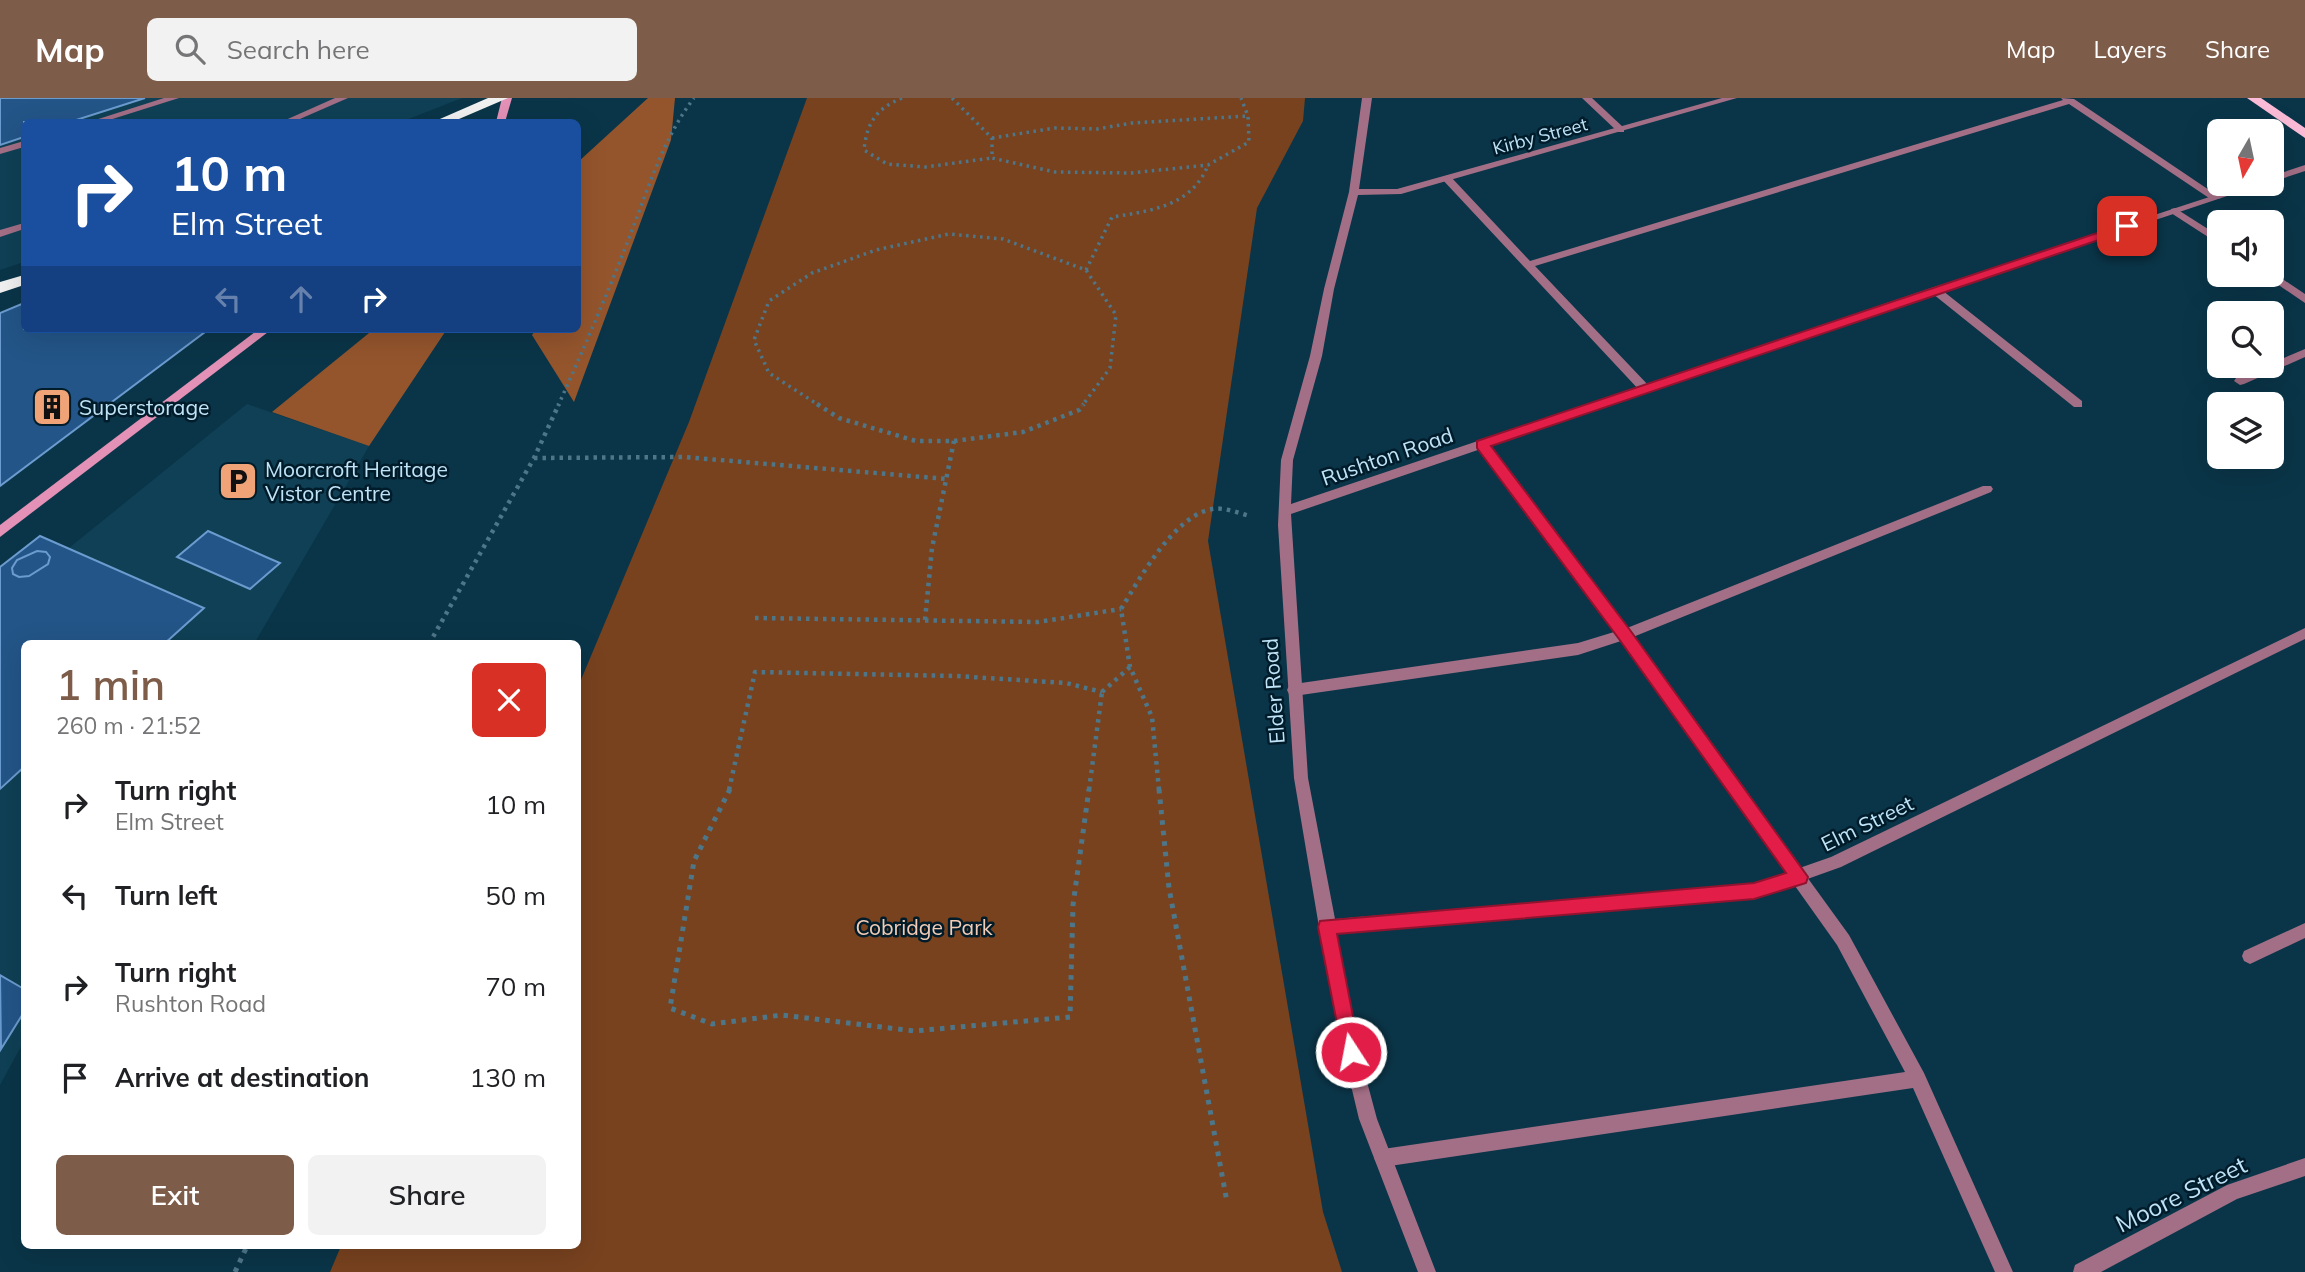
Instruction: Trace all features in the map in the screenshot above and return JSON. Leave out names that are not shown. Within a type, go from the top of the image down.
[{"type":"highway","points":[[448,119],[501,98]]},
{"type":"highway","points":[[0,288],[21,281]]},
{"type":"main road","points":[[2253,98],[2305,134]]},
{"type":"street","points":[[104,119],[174,98]]},
{"type":"street","points":[[293,119],[343,98]]},
{"type":"street","points":[[501,119],[507,98]]},
{"type":"street","name":"Elder Road","points":[[1367,98],[1354,192],[1329,289],[1316,356],[1287,460],[1285,518],[1301,778],[1327,927],[1351,1052],[1368,1119],[1427,1272]]},
{"type":"street","points":[[1587,98],[1622,130]]},
{"type":"street","name":"Kirby Street","points":[[1354,192],[1397,192],[1732,98]]},
{"type":"street","points":[[1527,265],[2069,100],[2216,198]]},
{"type":"street","points":[[0,152],[21,145]]},
{"type":"street","points":[[2284,175],[2305,168]]},
{"type":"street","points":[[1446,178],[1645,388]]},
{"type":"street","name":"Rushton Road","points":[[1285,518],[1482,444],[2222,196]]},
{"type":"street","points":[[2175,211],[2207,232]]},
{"type":"street","points":[[0,234],[21,227]]},
{"type":"street","points":[[2284,285],[2305,299]]},
{"type":"street","points":[[1935,290],[2078,404]]},
{"type":"street","points":[[0,532],[261,333]]},
{"type":"street","points":[[2240,381],[2305,353]]},
{"type":"street","points":[[1482,444],[1625,635],[1843,940],[1918,1079],[2004,1272]]},
{"type":"street","points":[[1294,690],[1578,649],[1625,635],[1987,489]]},
{"type":"street","name":"Elm Street","points":[[1327,927],[1754,891],[1799,877],[1849,856],[2305,633]]},
{"type":"street","points":[[2250,956],[2305,930]]},
{"type":"street","points":[[1383,1158],[1918,1079]]},
{"type":"street","name":"Moore Street","points":[[2082,1272],[2233,1191],[2305,1167]]},
{"type":"path","points":[[431,640],[534,458],[596,323],[656,169],[683,112],[694,98]]},
{"type":"path","points":[[902,98],[884,106],[867,123],[864,150],[887,164],[925,167],[992,158],[1055,172],[1131,173],[1208,165],[1248,142],[1248,116],[1241,98]]},
{"type":"path","points":[[952,98],[992,138],[992,158]]},
{"type":"path","points":[[992,138],[1055,128],[1097,129],[1132,123],[1248,116]]},
{"type":"path","points":[[1086,270],[1112,217],[1157,209],[1187,197],[1206,175],[1208,165]]},
{"type":"path","points":[[949,234],[1003,239],[1086,270],[1116,315],[1110,368],[1079,410],[1023,432],[954,441],[916,441],[839,418],[769,373],[754,340],[769,301],[812,273],[876,250],[949,234]]},
{"type":"path","points":[[925,620],[932,548],[954,441]]},
{"type":"path","points":[[534,458],[684,457],[947,479]]},
{"type":"path","points":[[1227,1202],[1169,888],[1152,717],[1130,667],[1121,609],[1147,566],[1180,526],[1211,509],[1285,518]]},
{"type":"path","points":[[755,618],[1038,622],[1121,609]]},
{"type":"path","points":[[1102,692],[1066,683],[956,676],[755,672],[731,787],[694,861],[670,1008],[712,1024],[782,1016],[914,1031],[1070,1017],[1073,905],[1102,692],[1130,667]]},
{"type":"path","points":[[235,1272],[246,1249]]},
{"type":"shaded area","points":[[0,98],[462,98],[409,119],[21,119],[21,263],[0,270]]},
{"type":"shaded area","points":[[648,98],[675,98],[671,140],[574,402],[532,335],[581,333],[581,159]]},
{"type":"shaded area","points":[[369,333],[444,333],[369,446],[272,412]]},
{"type":"shaded area","points":[[247,404],[369,446],[256,640],[21,640],[21,1046],[0,1085],[0,567],[40,536],[69,548]]},
{"type":"green space","name":"Cobridge Park","points":[[807,98],[1305,98],[1303,121],[1257,208],[1208,541],[1323,1212],[1342,1272],[330,1272],[340,1249],[581,1249],[581,680],[689,422]]},
{"type":"building","points":[[0,98],[145,98],[79,119],[21,119],[21,138],[0,145]]},
{"type":"building","name":"Superstorage","points":[[21,304],[21,333],[204,333],[0,486],[0,313]]},
{"type":"building","points":[[208,531],[280,563],[250,589],[177,557]]},
{"type":"building","points":[[40,536],[204,608],[168,640],[21,640],[21,770],[0,789],[0,567]]},
{"type":"building","points":[[37,551],[46,552],[50,557],[48,564],[29,576],[19,577],[13,574],[12,568],[17,560]]},
{"type":"building","points":[[0,975],[21,987],[21,1017],[1,1049]]},
{"type":"place","name":"Superstorage","points":[[52,407]]},
{"type":"place","name":"Moorcroft Heritage Vistor Centre","points":[[238,481]]},
{"type":"route","points":[[1351,1052],[1327,927],[1754,891],[1799,877],[1625,635],[1482,444],[2127,226]]}]
